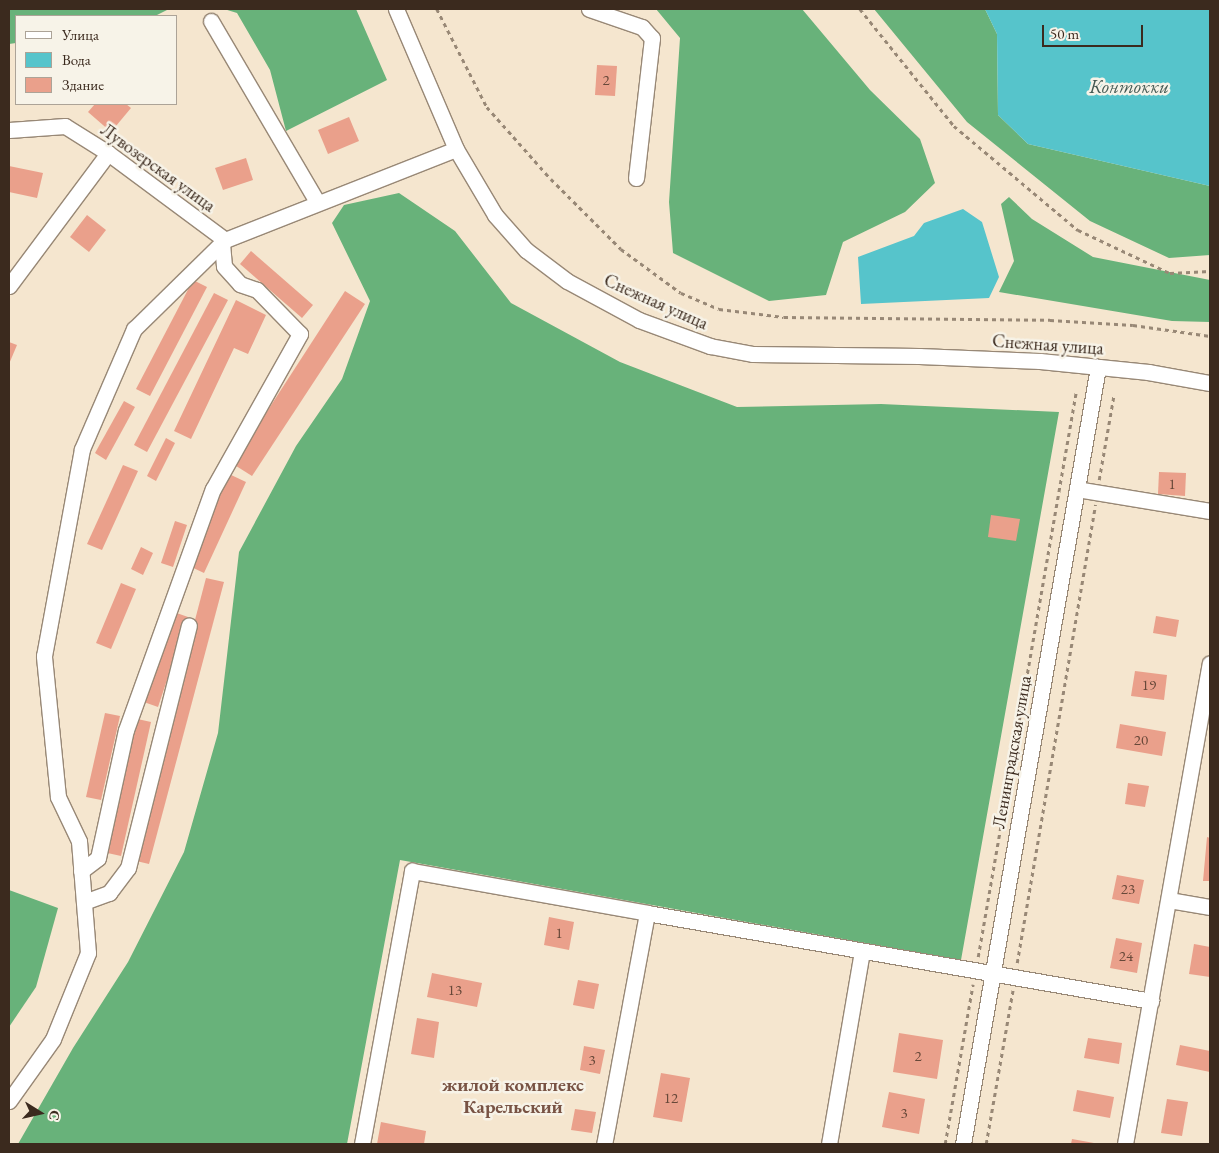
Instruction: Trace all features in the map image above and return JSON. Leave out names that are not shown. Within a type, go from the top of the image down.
[{"type":"street","name":"Снежная улица","points":[[396,9],[456,149],[495,215],[526,250],[567,281],[606,303],[685,338],[752,354],[919,356],[1098,367],[1148,372],[1210,383]]},
{"type":"street","points":[[588,9],[642,27],[652,38],[636,178]]},
{"type":"street","points":[[212,21],[318,202]]},
{"type":"street","name":"Лувозерская улица","points":[[9,130],[65,126],[108,153],[224,241]]},
{"type":"street","points":[[9,1101],[53,1039],[88,953],[79,841],[58,797],[44,656],[82,449],[134,329],[224,241],[318,202],[456,149]]},
{"type":"street","points":[[9,286],[108,153]]},
{"type":"street","points":[[82,871],[98,858],[126,730],[213,490],[300,334],[257,290],[240,284],[224,266],[224,241]]},
{"type":"street","name":"Ленинградская улица","points":[[963,1144],[1098,367]]},
{"type":"street","points":[[1077,489],[1210,511]]},
{"type":"street","points":[[84,902],[109,893],[128,868],[189,626]]},
{"type":"street","points":[[1126,1144],[1210,663]]},
{"type":"street","points":[[362,1144],[412,871],[1151,1001]]},
{"type":"street","points":[[1169,900],[1210,906]]},
{"type":"street","points":[[604,1144],[647,913]]},
{"type":"street","points":[[829,1144],[862,951]]},
{"type":"path","points":[[436,9],[487,107],[550,179],[621,249],[681,293],[719,309],[784,317],[1050,320],[1133,325],[1210,336]]},
{"type":"path","points":[[860,9],[954,126],[1078,230],[1170,272],[1210,271]]},
{"type":"path","points":[[945,1144],[1076,392]]},
{"type":"path","points":[[986,1144],[1114,394]]},
{"type":"green space","points":[[9,9],[169,9],[157,15],[15,15],[15,43],[9,44]]},
{"type":"green space","points":[[224,9],[356,9],[387,80],[286,131],[270,70],[237,13]]},
{"type":"green space","points":[[656,9],[802,9],[870,90],[920,139],[935,183],[905,212],[843,242],[826,295],[769,301],[673,253],[669,202],[680,38]]},
{"type":"green space","points":[[874,9],[985,9],[997,34],[998,115],[1028,144],[1210,186],[1210,255],[1169,258],[1090,221],[967,122]]},
{"type":"green space","points":[[399,193],[455,231],[511,303],[620,362],[737,407],[881,404],[1059,412],[961,960],[400,860],[347,1144],[18,1144],[73,1048],[128,962],[184,852],[218,733],[239,552],[296,446],[342,379],[370,301],[332,223],[344,205]]},
{"type":"green space","points":[[1009,197],[1032,219],[1093,257],[1210,280],[1210,322],[1172,321],[999,292],[1014,261],[1001,204]]},
{"type":"green space","points":[[9,890],[58,908],[36,987],[9,1027]]},
{"type":"water","name":"Контокки","points":[[985,9],[1210,9],[1210,186],[1028,144],[998,115],[997,34]]},
{"type":"water","points":[[963,209],[982,222],[999,277],[989,298],[861,304],[858,257],[914,236],[924,223]]},
{"type":"building","points":[[597,65],[617,66],[615,96],[595,95]]},
{"type":"building","points":[[94,105],[127,105],[131,108],[111,132],[88,112]]},
{"type":"building","points":[[349,117],[359,141],[328,154],[318,130]]},
{"type":"building","points":[[246,158],[253,180],[223,190],[215,168]]},
{"type":"building","points":[[9,166],[43,173],[37,198],[9,192]]},
{"type":"building","points":[[87,215],[106,230],[89,252],[70,237]]},
{"type":"building","points":[[251,251],[313,305],[302,318],[240,264]]},
{"type":"building","points":[[193,280],[207,287],[150,396],[136,389]]},
{"type":"building","points":[[345,291],[365,304],[252,476],[233,464]]},
{"type":"building","points":[[214,293],[228,300],[147,452],[134,445]]},
{"type":"building","points":[[236,300],[266,315],[248,354],[234,348],[191,439],[174,431]]},
{"type":"building","points":[[9,342],[17,345],[9,364]]},
{"type":"building","points":[[124,401],[135,407],[106,460],[95,453]]},
{"type":"building","points":[[166,438],[175,443],[156,481],[147,476]]},
{"type":"building","points":[[123,465],[138,471],[102,550],[87,544]]},
{"type":"building","points":[[1159,472],[1186,473],[1185,496],[1158,494]]},
{"type":"building","points":[[229,474],[246,482],[204,573],[187,565]]},
{"type":"building","points":[[991,515],[1020,519],[1016,541],[988,537]]},
{"type":"building","points":[[175,521],[187,525],[173,567],[161,563]]},
{"type":"building","points":[[141,547],[153,553],[143,575],[131,569]]},
{"type":"building","points":[[206,578],[224,582],[149,864],[132,860]]},
{"type":"building","points":[[121,583],[136,589],[111,649],[96,643]]},
{"type":"building","points":[[171,611],[188,617],[158,707],[141,701]]},
{"type":"building","points":[[1156,616],[1179,620],[1176,637],[1153,633]]},
{"type":"building","points":[[1135,671],[1167,675],[1164,700],[1131,696]]},
{"type":"building","points":[[105,713],[120,716],[101,800],[86,797]]},
{"type":"building","points":[[133,718],[151,722],[121,856],[103,852]]},
{"type":"building","points":[[1120,724],[1166,732],[1162,756],[1116,748]]},
{"type":"building","points":[[1128,783],[1149,786],[1145,807],[1125,804]]},
{"type":"building","points":[[1207,837],[1210,838],[1210,881],[1203,881]]},
{"type":"building","points":[[1117,875],[1144,880],[1139,904],[1112,899]]},
{"type":"building","points":[[549,917],[574,922],[569,950],[544,945]]},
{"type":"building","points":[[1116,938],[1142,943],[1137,973],[1110,968]]},
{"type":"building","points":[[1194,944],[1210,947],[1210,977],[1189,974]]},
{"type":"building","points":[[432,973],[482,983],[477,1007],[427,997]]},
{"type":"building","points":[[578,980],[599,984],[594,1009],[573,1005]]},
{"type":"building","points":[[417,1018],[439,1022],[434,1058],[411,1054]]},
{"type":"building","points":[[899,1033],[943,1040],[937,1079],[893,1072]]},
{"type":"building","points":[[1088,1038],[1122,1043],[1119,1064],[1084,1058]]},
{"type":"building","points":[[1180,1045],[1210,1051],[1210,1072],[1176,1065]]},
{"type":"building","points":[[584,1046],[605,1050],[600,1074],[580,1070]]},
{"type":"building","points":[[661,1073],[690,1078],[682,1122],[653,1117]]},
{"type":"building","points":[[1077,1090],[1114,1097],[1110,1118],[1073,1111]]},
{"type":"building","points":[[889,1092],[925,1099],[919,1134],[882,1127]]},
{"type":"building","points":[[1167,1099],[1188,1102],[1182,1136],[1161,1133]]},
{"type":"building","points":[[575,1109],[596,1112],[592,1133],[571,1130]]},
{"type":"building","points":[[381,1122],[426,1131],[424,1144],[377,1144]]},
{"type":"building","points":[[1072,1139],[1094,1143],[1094,1144],[1071,1144]]},
{"type":"district","name":"жилой комплекс Карельский","points":[[513,1096]]}]
